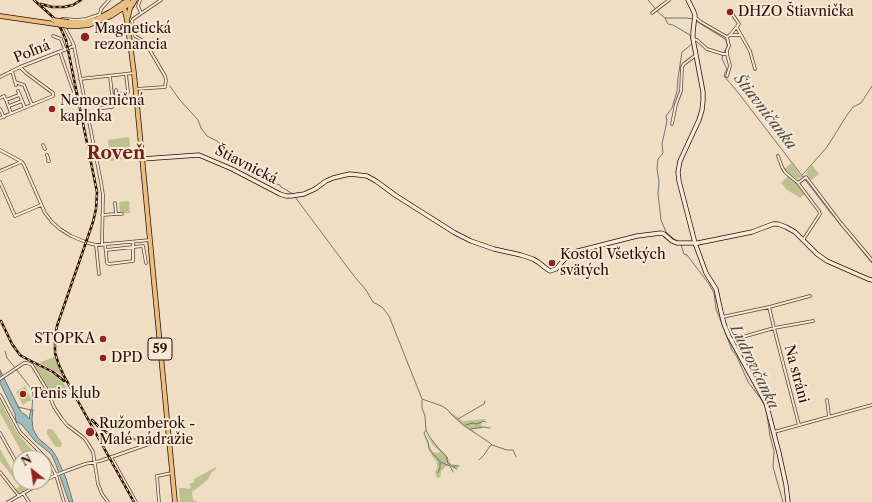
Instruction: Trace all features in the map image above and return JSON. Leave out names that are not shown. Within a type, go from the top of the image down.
[{"type":"main road","points":[[69,24],[95,20],[104,16],[128,0]]},
{"type":"main road","points":[[0,15],[79,26],[92,24],[106,18],[115,13],[123,3],[135,0]]},
{"type":"main road","points":[[130,20],[130,8],[135,0]]},
{"type":"main road","name":"59","points":[[123,3],[130,20],[175,502]]},
{"type":"main road","points":[[115,13],[121,14],[130,20]]},
{"type":"street","points":[[102,245],[102,192],[74,46],[72,39],[62,22],[62,19],[86,19],[98,15],[109,0]]},
{"type":"street","points":[[140,0],[138,6],[141,13]]},
{"type":"street","points":[[136,89],[165,87],[165,76],[145,42],[134,35],[130,20],[161,0]]},
{"type":"street","points":[[652,13],[669,0]]},
{"type":"street","points":[[688,0],[695,18],[693,39],[703,92],[702,110],[699,120],[680,161],[678,172],[679,181],[695,243],[706,273],[716,289],[722,317],[745,368],[766,403],[786,485],[788,502]]},
{"type":"street","points":[[732,11],[739,24],[737,27],[741,36],[750,51],[755,69]]},
{"type":"street","points":[[695,18],[727,37],[729,46],[725,54],[730,66],[727,76]]},
{"type":"street","points":[[727,37],[737,27]]},
{"type":"street","points":[[730,35],[741,36]]},
{"type":"street","name":"Poľná","points":[[53,36],[61,40],[65,50]]},
{"type":"street","points":[[693,39],[697,40],[707,49],[725,54]]},
{"type":"street","name":"Poľná","points":[[0,77],[20,67],[74,46]]},
{"type":"street","name":"Poľná","points":[[60,52],[74,92],[74,100]]},
{"type":"street","points":[[672,124],[676,104],[681,91],[682,68],[684,64],[696,55]]},
{"type":"street","points":[[0,118],[51,98],[54,95],[20,67]]},
{"type":"street","name":"Poľná","points":[[12,71],[16,85]]},
{"type":"street","points":[[80,79],[134,73]]},
{"type":"street","points":[[116,94],[128,92],[126,74]]},
{"type":"street","points":[[103,108],[112,107],[113,105],[110,76]]},
{"type":"street","points":[[15,82],[24,85],[32,105]]},
{"type":"street","points":[[116,90],[117,102]]},
{"type":"street","points":[[18,91],[25,108]]},
{"type":"street","points":[[6,100],[19,95]]},
{"type":"street","points":[[0,98],[4,96],[12,114]]},
{"type":"street","points":[[8,106],[22,101]]},
{"type":"street","points":[[85,105],[98,104],[100,119]]},
{"type":"street","points":[[0,109],[4,117]]},
{"type":"street","points":[[43,145],[45,149]]},
{"type":"street","points":[[0,150],[22,162],[45,213],[60,229],[71,236],[96,245],[150,240]]},
{"type":"street","points":[[47,155],[50,160],[48,161]]},
{"type":"street","name":"Štiavnická","points":[[142,159],[199,155],[232,169],[286,196],[304,194],[333,178],[350,174],[367,176],[455,234],[494,250],[533,259],[550,271],[556,269],[568,255],[574,252],[625,239],[661,233],[672,241],[680,244],[695,243]]},
{"type":"street","points":[[778,156],[785,172],[798,183],[820,213],[820,216],[803,240]]},
{"type":"street","points":[[0,171],[22,162]]},
{"type":"street","points":[[798,183],[806,177],[872,260]]},
{"type":"street","points":[[0,182],[15,216],[41,205]]},
{"type":"street","points":[[116,203],[116,214]]},
{"type":"street","points":[[102,215],[122,214]]},
{"type":"street","points":[[695,243],[752,232],[781,224],[789,228],[817,254],[827,261],[872,280]]},
{"type":"street","points":[[105,244],[108,264],[133,262],[133,242]]},
{"type":"street","points":[[96,245],[99,274]]},
{"type":"street","points":[[106,250],[143,246],[146,263]]},
{"type":"street","points":[[722,317],[810,296]]},
{"type":"street","name":"Na stráni","points":[[769,307],[799,425]]},
{"type":"street","name":"Na stráni","points":[[732,341],[774,328],[813,321]]},
{"type":"street","points":[[0,379],[26,363],[32,365],[62,419],[84,438],[93,452],[98,484],[102,494],[108,502]]},
{"type":"street","points":[[0,395],[20,432],[48,460],[57,474],[64,502]]},
{"type":"street","points":[[827,400],[829,416]]},
{"type":"street","name":"Na stráni","points":[[774,432],[872,405]]},
{"type":"street","points":[[0,433],[12,455]]},
{"type":"street","points":[[52,477],[169,437]]},
{"type":"street","points":[[111,457],[136,502]]},
{"type":"street","points":[[0,472],[19,496]]},
{"type":"street","points":[[159,502],[157,476],[172,473]]},
{"type":"street","points":[[8,502],[29,490]]},
{"type":"street","points":[[23,493],[29,502]]},
{"type":"green space","points":[[129,137],[131,158],[110,161],[108,140]]},
{"type":"green space","points":[[791,163],[802,177],[797,179],[784,169]]},
{"type":"green space","points":[[812,165],[819,174],[811,180],[806,173]]},
{"type":"green space","points":[[788,176],[797,183],[805,194],[800,198],[786,189],[781,183]]},
{"type":"green space","points":[[129,201],[130,213],[120,212],[119,202]]},
{"type":"green space","points":[[56,356],[59,369],[65,380],[58,373],[39,363]]},
{"type":"green space","points":[[37,365],[55,376],[67,387],[52,395],[35,366]]},
{"type":"green space","name":"Tenis klub","points":[[25,386],[31,401],[28,401],[23,405],[16,392]]},
{"type":"green space","points":[[0,401],[18,434],[32,450],[21,450],[0,413]]},
{"type":"green space","points":[[449,411],[463,421],[487,419],[481,422],[483,428],[472,429],[475,434],[458,421]]},
{"type":"green space","points":[[48,429],[53,430],[62,443],[61,447],[55,446],[47,434]]},
{"type":"green space","points":[[423,433],[433,452],[440,452],[432,444],[428,436],[446,455],[451,464],[457,465],[458,468],[446,466],[441,471],[439,478],[437,478],[435,473],[437,462],[432,456]]},
{"type":"green space","points":[[0,449],[12,470],[12,476],[0,461]]},
{"type":"green space","points":[[216,467],[208,479],[192,492],[193,500],[198,502],[180,502],[179,488],[189,489],[191,487],[189,484],[194,482],[194,479]]},
{"type":"green space","points":[[17,490],[24,490],[19,493]]},
{"type":"water","points":[[0,370],[22,413],[29,419],[31,409],[33,409],[33,429],[38,438],[52,450],[46,450],[35,441],[22,425],[16,421],[15,414],[0,383]]},
{"type":"water","points":[[52,450],[66,478],[73,502],[69,502],[52,456]]},
{"type":"waterway","name":"Štiavničanka","points":[[648,0],[665,18],[694,19]]},
{"type":"waterway","name":"Ludrovčanka","points":[[665,18],[668,24],[673,25],[690,35],[691,39]]},
{"type":"waterway","name":"Štiavničanka","points":[[696,21],[725,39],[727,47],[722,59],[727,69],[724,76],[830,212],[872,263]]},
{"type":"waterway","name":"Ludrovčanka","points":[[678,241],[666,232],[661,220],[657,169],[658,159],[663,153],[662,144],[667,121],[666,116],[672,108],[677,91],[682,52],[692,44]]},
{"type":"waterway","points":[[170,86],[179,99],[198,120],[201,128],[207,136],[217,141],[239,161],[249,166],[268,181],[280,185],[293,194]]},
{"type":"waterway","points":[[802,175],[827,147],[847,115],[853,107],[861,103],[872,86]]},
{"type":"waterway","points":[[295,197],[366,290],[373,302],[382,307],[389,316],[422,399],[442,406],[463,425],[492,445],[479,460]]},
{"type":"waterway","name":"Ludrovčanka","points":[[681,245],[684,254],[687,255],[714,293],[716,309],[732,350],[737,357],[748,382],[766,408],[774,451],[773,467],[783,502]]},
{"type":"waterway","points":[[5,351],[7,358],[30,387],[33,394],[32,408]]},
{"type":"waterway","points":[[422,400],[426,430],[429,436],[448,458],[446,459],[448,461],[447,462],[457,469]]},
{"type":"waterway","points":[[458,419],[484,404],[485,401]]},
{"type":"waterway","points":[[18,407],[31,410]]},
{"type":"waterway","points":[[466,425],[472,423],[477,424],[484,421],[486,422]]},
{"type":"waterway","points":[[471,429],[484,427],[490,428]]},
{"type":"waterway","points":[[426,430],[424,433],[429,449],[440,462],[450,466],[453,472]]},
{"type":"waterway","points":[[492,445],[507,450],[513,450],[516,457]]},
{"type":"waterway","points":[[438,473],[440,463]]},
{"type":"waterway","points":[[453,466],[459,466]]},
{"type":"railway","points":[[34,0],[54,18],[66,40],[97,192],[96,209],[93,222],[57,326],[55,353],[64,376],[134,502]]},
{"type":"railway","points":[[41,4],[52,7],[64,7],[73,5],[81,0]]},
{"type":"railway","points":[[1,321],[12,344],[20,355],[53,372],[64,381]]},
{"type":"railway","points":[[92,420],[100,428],[112,436],[125,439],[141,439]]},
{"type":"place","name":"DHZO Štiavnička","points":[[730,12]]},
{"type":"place","name":"Magnetická rezonancia","points":[[85,37]]},
{"type":"place","name":"Nemocničná kaplnka","points":[[52,109]]},
{"type":"place","name":"Kostol Všetkých svätých","points":[[552,263]]},
{"type":"place","name":"STOPKA","points":[[103,339]]},
{"type":"place","name":"DPD","points":[[103,358]]},
{"type":"place","name":"Tenis klub","points":[[23,394]]},
{"type":"place","name":"Ružomberok - Malé nádražie","points":[[90,432]]},
{"type":"district","name":"Roveň","points":[[116,154]]}]
